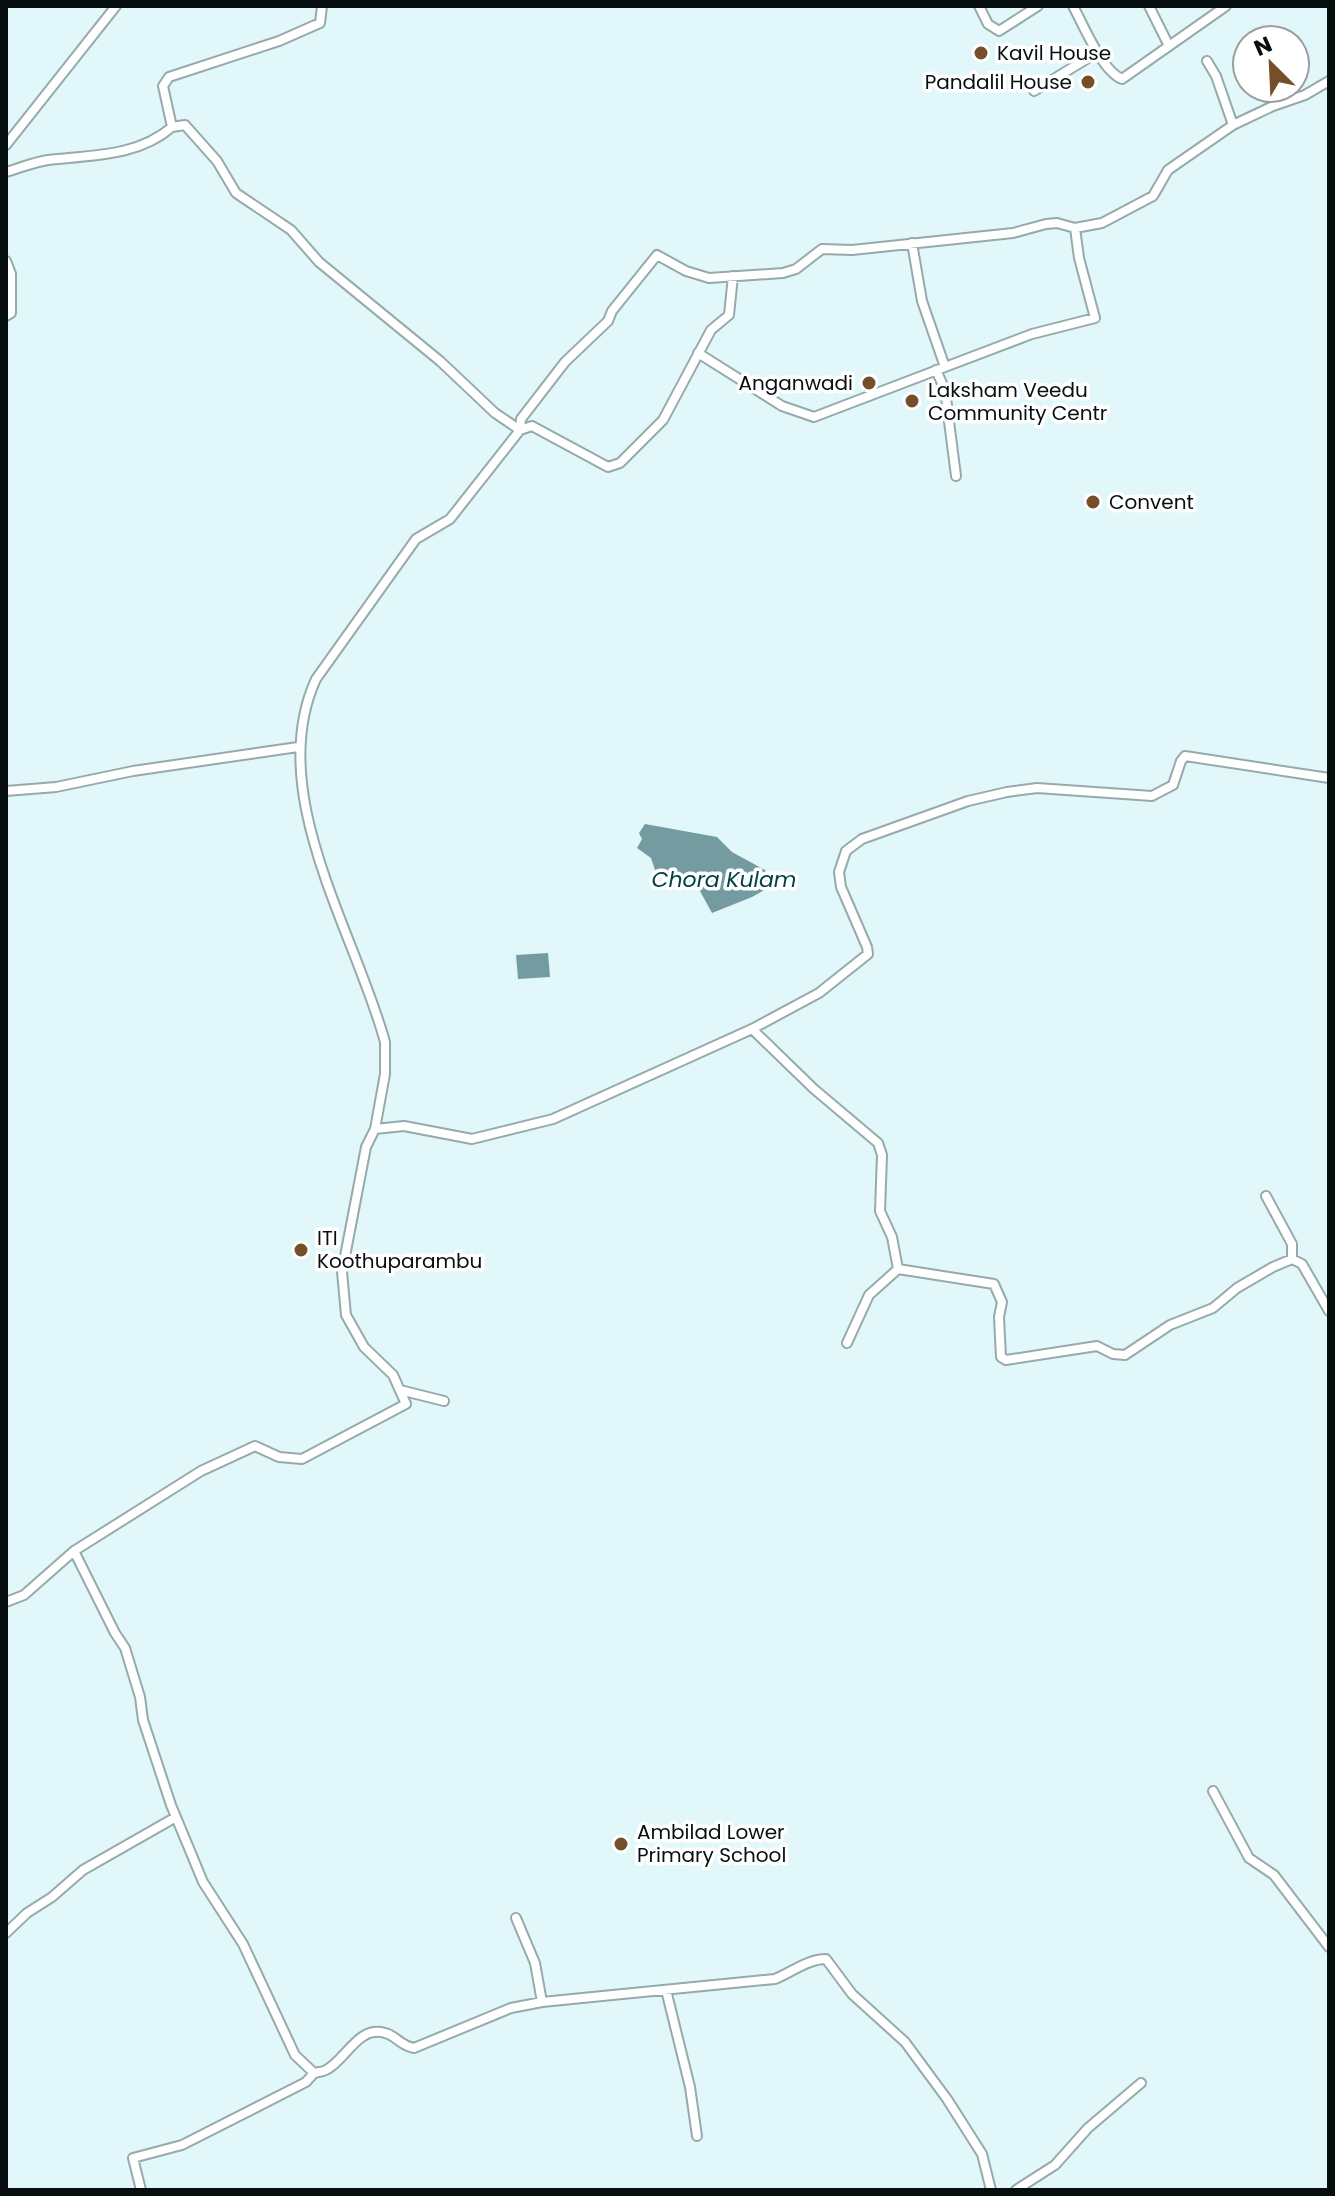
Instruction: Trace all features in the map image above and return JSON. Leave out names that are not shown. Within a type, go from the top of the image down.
[{"type":"street","points":[[6,145],[116,6]]},
{"type":"street","points":[[172,127],[163,86],[169,77],[279,41],[320,23],[322,6]]},
{"type":"street","points":[[979,6],[988,24],[999,31],[1038,6]]},
{"type":"street","points":[[1073,6],[1114,76],[1122,79],[1226,6]]},
{"type":"street","points":[[1149,6],[1169,46]]},
{"type":"street","points":[[1034,91],[1098,52]]},
{"type":"street","points":[[1207,61],[1216,76],[1233,125]]},
{"type":"street","points":[[6,1602],[24,1595],[74,1551],[201,1471],[255,1446],[279,1457],[302,1459],[406,1404],[393,1375],[364,1347],[346,1315],[342,1272],[366,1147],[375,1129],[385,1074],[385,1042],[317,852],[303,790],[298,747],[307,699],[316,679],[416,539],[450,519],[520,430],[521,419],[565,362],[598,333],[657,255],[686,271],[709,278],[783,273],[796,269],[822,249],[852,250],[1013,233],[1046,224],[1057,223],[1075,228],[1102,223],[1153,196],[1168,170],[1233,125],[1305,95],[1329,81]]},
{"type":"street","points":[[6,172],[44,161],[126,151],[158,139],[172,127],[185,125],[217,161],[236,193],[291,230],[319,262],[440,361],[495,413],[520,430]]},
{"type":"street","points":[[698,353],[782,406],[814,417],[1032,334],[1095,318],[1079,258],[1075,228]]},
{"type":"street","points":[[912,243],[922,301],[945,390],[956,476]]},
{"type":"street","points":[[6,261],[11,274],[11,313],[6,316]]},
{"type":"street","points":[[520,430],[532,426],[608,467],[620,463],[663,420],[711,330],[729,315],[733,276]]},
{"type":"street","points":[[6,791],[56,787],[133,771],[298,747]]},
{"type":"street","points":[[375,1129],[404,1126],[472,1139],[553,1119],[752,1029],[819,993],[868,954],[841,887],[839,872],[846,851],[862,839],[968,801],[1037,788],[1152,796],[1173,785],[1185,756],[1329,778]]},
{"type":"street","points":[[752,1029],[814,1089],[878,1143],[882,1155],[880,1211],[892,1237],[898,1269]]},
{"type":"street","points":[[1266,1196],[1292,1244],[1292,1259]]},
{"type":"street","points":[[898,1269],[994,1284],[1002,1302],[999,1317],[1001,1357],[1006,1360],[1097,1346],[1113,1354],[1125,1355],[1170,1325],[1213,1308],[1237,1288],[1292,1259],[1302,1264],[1329,1311]]},
{"type":"street","points":[[847,1343],[869,1295],[898,1269]]},
{"type":"street","points":[[400,1390],[444,1401]]},
{"type":"street","points":[[74,1551],[125,1648],[140,1697],[143,1720],[176,1817],[203,1882],[243,1944],[295,2055],[314,2073]]},
{"type":"street","points":[[1213,1791],[1249,1858],[1274,1875],[1329,1947]]},
{"type":"street","points":[[6,1933],[83,1870],[176,1817]]},
{"type":"street","points":[[516,1918],[535,1963],[542,2002]]},
{"type":"street","points":[[141,2190],[133,2158],[182,2145],[306,2082],[314,2073],[327,2069],[356,2040],[371,2033],[384,2033],[402,2046],[414,2048],[511,2008],[542,2002],[775,1979],[798,1970],[813,1959],[826,1959],[852,1994],[905,2042],[982,2154],[991,2190]]},
{"type":"street","points":[[666,1990],[690,2087],[697,2136]]},
{"type":"street","points":[[1016,2190],[1055,2165],[1088,2128],[1141,2083]]},
{"type":"water","name":"Chora Kulam","points":[[645,824],[717,837],[732,852],[765,870],[773,885],[712,913],[695,882],[678,885],[655,870],[651,858],[637,848],[642,839],[639,833]]},
{"type":"water","points":[[548,953],[550,977],[518,979],[516,955]]},
{"type":"place","name":"Kavil House","points":[[981,53]]},
{"type":"place","name":"Pandalil House","points":[[1088,82]]},
{"type":"place","name":"Anganwadi","points":[[869,383]]},
{"type":"place","name":"Laksham Veedu Community Centr","points":[[912,401]]},
{"type":"place","name":"Convent","points":[[1093,502]]},
{"type":"place","name":"ITI Koothuparambu","points":[[301,1250]]},
{"type":"place","name":"Ambilad Lower Primary School","points":[[621,1844]]}]
